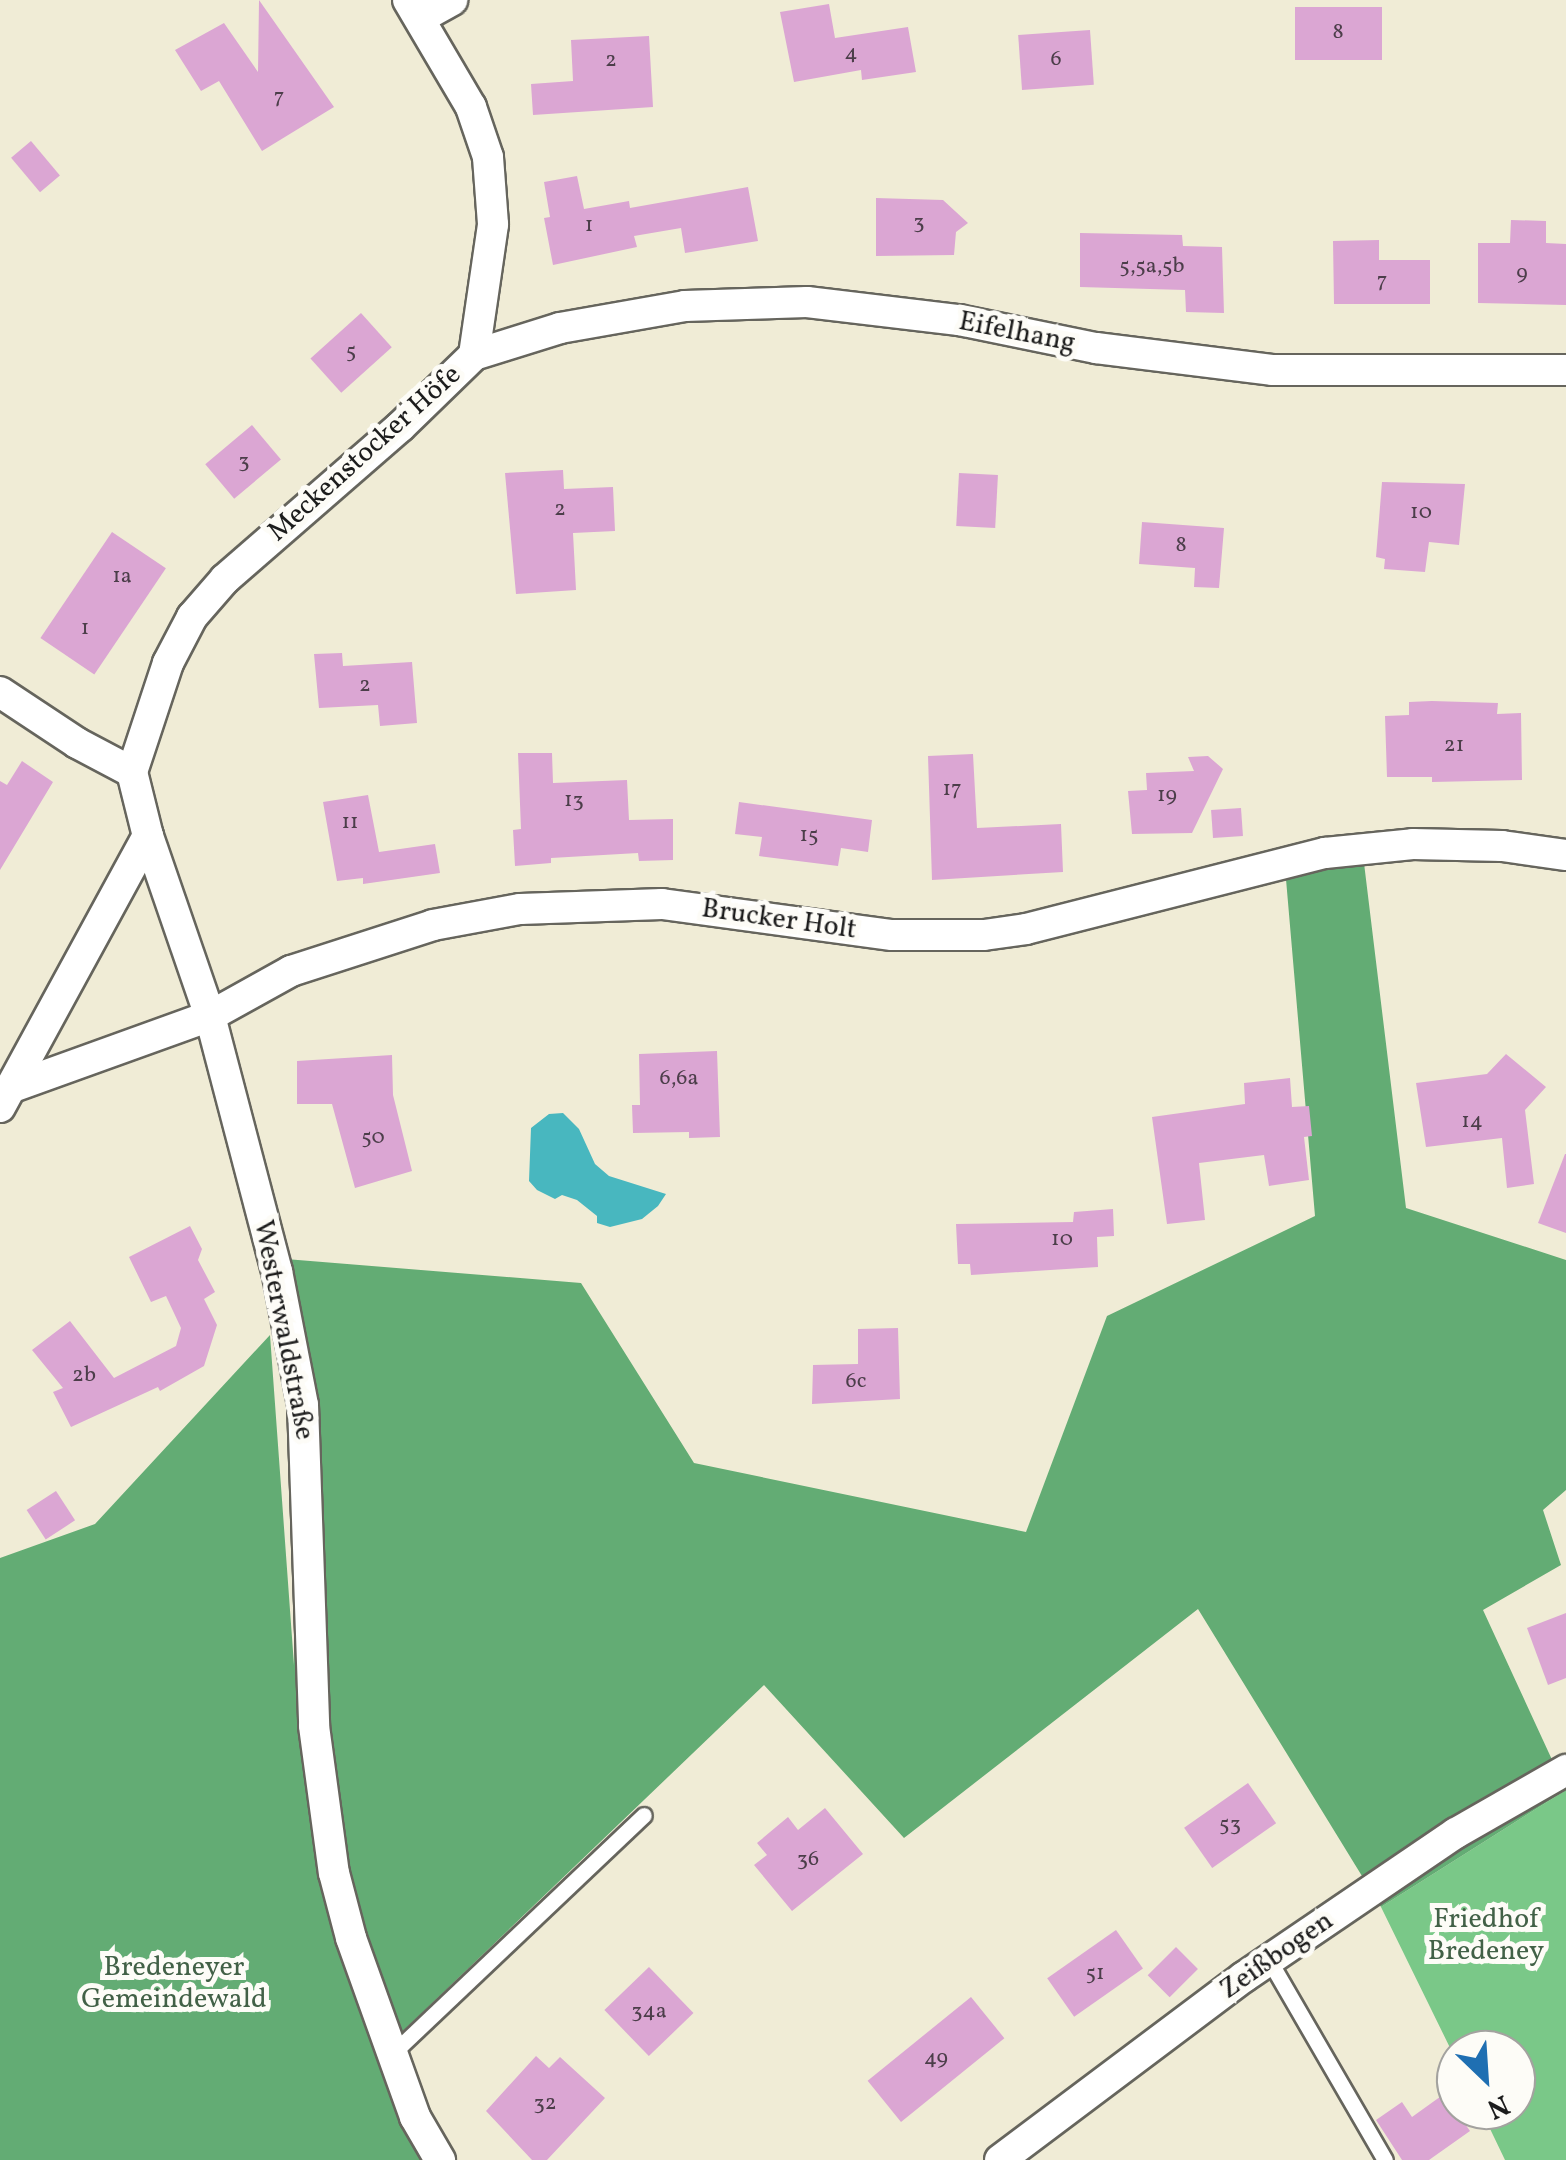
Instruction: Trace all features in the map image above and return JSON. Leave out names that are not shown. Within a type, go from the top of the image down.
[{"type":"street","points":[[414,9],[452,0]]},
{"type":"street","name":"Meckenstocker Höfe","points":[[132,772],[168,663],[192,618],[224,579],[400,427],[474,355],[492,224],[488,157],[471,107],[414,9]]},
{"type":"street","name":"Eifelhang","points":[[474,355],[560,328],[684,306],[807,302],[959,320],[1096,348],[1272,370],[1566,370]]},
{"type":"street","points":[[0,692],[77,743],[132,772]]},
{"type":"street","name":"Westerwaldstraße","points":[[132,772],[148,836],[210,1016],[277,1271],[303,1405],[314,1726],[332,1858],[351,1938],[392,2054],[415,2117],[440,2160]]},
{"type":"street","name":"Brucker Holt","points":[[7,1097],[148,836]]},
{"type":"street","name":"Brucker Holt","points":[[7,1097],[210,1016],[291,972],[433,925],[520,908],[662,904],[892,935],[984,935],[1026,930],[1326,853],[1413,844],[1502,846],[1566,855]]},
{"type":"street","name":"Zeißbogen","points":[[1000,2160],[1270,1960],[1469,1824],[1566,1770]]},
{"type":"lane","points":[[392,2054],[644,1814]]},
{"type":"lane","points":[[1270,1960],[1385,2160]]},
{"type":"green space","name":"Bredeneyer Gemeindewald","points":[[1284,856],[1364,863],[1406,1208],[1566,1260],[1566,1490],[1543,1510],[1561,1565],[1483,1610],[1566,1790],[1381,1907],[1198,1609],[904,1838],[764,1685],[380,2053],[402,2126],[423,2160],[0,2160],[0,1558],[95,1524],[270,1335],[294,1665],[298,1452],[261,1257],[581,1283],[694,1463],[1026,1532],[1107,1316],[1315,1216]]},
{"type":"green space","name":"Friedhof Bredeney","points":[[1566,1790],[1566,2160],[1505,2160],[1491,2130],[1536,2130],[1536,2030],[1441,2030],[1381,1907]]},
{"type":"water","points":[[563,1113],[579,1129],[595,1164],[609,1176],[666,1194],[658,1206],[642,1219],[610,1227],[597,1223],[597,1216],[577,1200],[562,1195],[555,1199],[537,1190],[529,1181],[531,1128],[549,1114]]},
{"type":"building","points":[[259,0],[334,107],[262,151],[219,81],[201,91],[175,50],[224,23],[258,72]]},
{"type":"building","points":[[829,4],[835,38],[908,27],[916,72],[862,80],[861,70],[794,82],[780,12]]},
{"type":"building","points":[[1295,7],[1382,7],[1382,60],[1295,60]]},
{"type":"building","points":[[1090,30],[1094,85],[1022,90],[1018,35]]},
{"type":"building","points":[[649,36],[653,107],[533,115],[531,84],[573,81],[571,40]]},
{"type":"building","points":[[31,141],[60,175],[40,192],[11,158]]},
{"type":"building","points":[[577,176],[584,209],[629,201],[630,208],[748,187],[758,241],[685,253],[681,228],[634,236],[637,247],[553,265],[544,218],[550,217],[544,182]]},
{"type":"building","points":[[876,198],[943,200],[968,223],[956,232],[954,255],[876,256]]},
{"type":"building","points":[[1511,220],[1546,221],[1546,243],[1566,244],[1566,305],[1478,303],[1478,243],[1510,243]]},
{"type":"building","points":[[1080,233],[1182,235],[1183,246],[1222,247],[1224,313],[1186,312],[1185,290],[1080,287]]},
{"type":"building","points":[[1379,240],[1379,260],[1430,260],[1430,304],[1334,304],[1333,241]]},
{"type":"building","points":[[361,313],[392,347],[341,393],[310,359]]},
{"type":"building","points":[[252,425],[281,459],[234,499],[205,464]]},
{"type":"building","points":[[563,470],[564,489],[613,487],[615,531],[573,533],[576,590],[516,594],[505,473]]},
{"type":"building","points":[[959,473],[998,475],[995,528],[956,526]]},
{"type":"building","points":[[1382,482],[1465,484],[1459,545],[1429,542],[1425,572],[1384,569],[1385,559],[1376,557]]},
{"type":"building","points":[[1142,522],[1224,528],[1219,588],[1194,587],[1195,568],[1139,564]]},
{"type":"building","points":[[112,532],[166,568],[94,674],[40,638]]},
{"type":"building","points":[[342,653],[343,666],[412,662],[417,723],[380,726],[378,705],[319,708],[314,654]]},
{"type":"building","points":[[1409,702],[1498,703],[1497,714],[1521,713],[1522,780],[1432,782],[1432,777],[1387,777],[1385,716],[1409,715]]},
{"type":"building","points":[[518,753],[552,753],[553,783],[627,780],[629,820],[673,819],[673,860],[639,861],[638,853],[551,858],[551,863],[515,866],[513,830],[521,829]]},
{"type":"building","points":[[973,754],[977,828],[1061,824],[1063,872],[932,880],[928,756]]},
{"type":"building","points":[[1208,756],[1223,769],[1192,833],[1132,834],[1128,791],[1147,790],[1146,773],[1194,771],[1188,757]]},
{"type":"building","points":[[22,761],[53,782],[0,870],[0,781],[7,785]]},
{"type":"building","points":[[368,795],[379,852],[435,844],[440,873],[363,884],[363,878],[337,881],[323,802]]},
{"type":"building","points":[[739,802],[872,820],[868,852],[841,848],[838,866],[759,856],[762,837],[735,834]]},
{"type":"building","points":[[1241,808],[1243,836],[1213,838],[1211,810]]},
{"type":"building","points":[[717,1051],[720,1137],[689,1138],[689,1132],[633,1133],[632,1105],[640,1105],[639,1054]]},
{"type":"building","points":[[1506,1054],[1546,1087],[1525,1110],[1534,1184],[1507,1188],[1502,1138],[1426,1147],[1416,1083],[1487,1074]]},
{"type":"building","points":[[392,1055],[393,1095],[412,1171],[355,1188],[332,1104],[297,1104],[297,1061]]},
{"type":"building","points":[[1290,1078],[1292,1107],[1309,1106],[1312,1136],[1304,1137],[1309,1180],[1269,1186],[1264,1155],[1199,1163],[1205,1220],[1167,1224],[1152,1117],[1245,1104],[1244,1083]]},
{"type":"building","points":[[1566,1154],[1566,1233],[1538,1223]]},
{"type":"building","points":[[1113,1209],[1114,1236],[1097,1237],[1098,1267],[971,1275],[970,1264],[958,1264],[956,1224],[1073,1222],[1074,1212]]},
{"type":"building","points":[[190,1226],[202,1249],[198,1260],[215,1292],[204,1299],[217,1325],[204,1366],[160,1391],[158,1387],[71,1427],[53,1392],[63,1388],[32,1350],[70,1321],[114,1378],[176,1346],[181,1328],[166,1296],[151,1302],[129,1257]]},
{"type":"building","points":[[898,1328],[900,1399],[812,1404],[813,1365],[858,1364],[858,1329]]},
{"type":"building","points":[[56,1491],[75,1520],[46,1539],[27,1510]]},
{"type":"building","points":[[1566,1613],[1566,1678],[1548,1685],[1527,1628]]},
{"type":"building","points":[[1248,1783],[1276,1823],[1212,1868],[1184,1828]]},
{"type":"building","points":[[825,1808],[863,1854],[792,1911],[754,1865],[767,1855],[757,1843],[788,1817],[798,1830]]},
{"type":"building","points":[[1116,1930],[1143,1969],[1074,2017],[1047,1978]]},
{"type":"building","points":[[1176,1947],[1198,1969],[1170,1997],[1148,1975]]},
{"type":"building","points":[[649,1967],[693,2013],[649,2056],[604,2010]]},
{"type":"building","points":[[971,1997],[1004,2038],[901,2122],[868,2081]]},
{"type":"building","points":[[536,2056],[549,2068],[560,2057],[605,2098],[547,2160],[532,2160],[486,2111]]},
{"type":"building","points":[[1436,2100],[1436,2130],[1470,2131],[1429,2160],[1402,2160],[1376,2120],[1402,2102],[1412,2117]]}]
